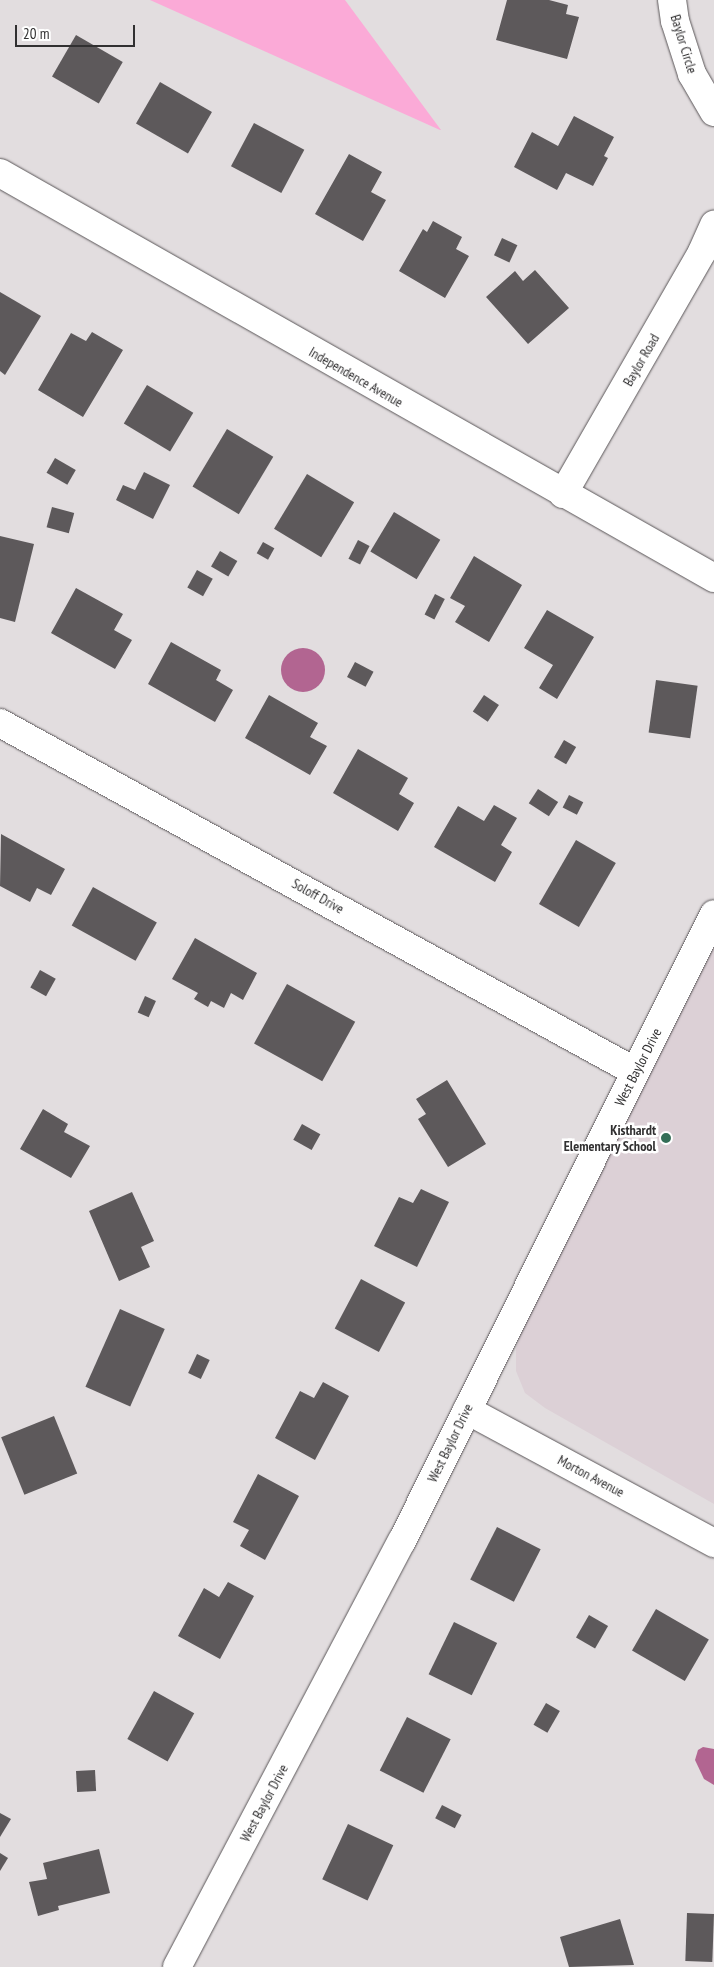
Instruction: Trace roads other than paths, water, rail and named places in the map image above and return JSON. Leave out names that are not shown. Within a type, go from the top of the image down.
[{"type":"street","name":"Baylor Circle","points":[[672,0],[675,21],[692,74],[714,112]]},
{"type":"street","name":"Independence Avenue","points":[[0,173],[714,578]]},
{"type":"street","name":"Baylor Road","points":[[563,494],[702,252],[714,225]]},
{"type":"street","name":"Soloff Drive","points":[[0,724],[636,1072]]},
{"type":"street","name":"West Baylor Drive","points":[[177,1967],[402,1541],[714,914]]},
{"type":"street","name":"Morton Avenue","points":[[467,1410],[714,1543]]},
{"type":"place","name":"Kisthardt Elementary School","points":[[666,1138]]}]
